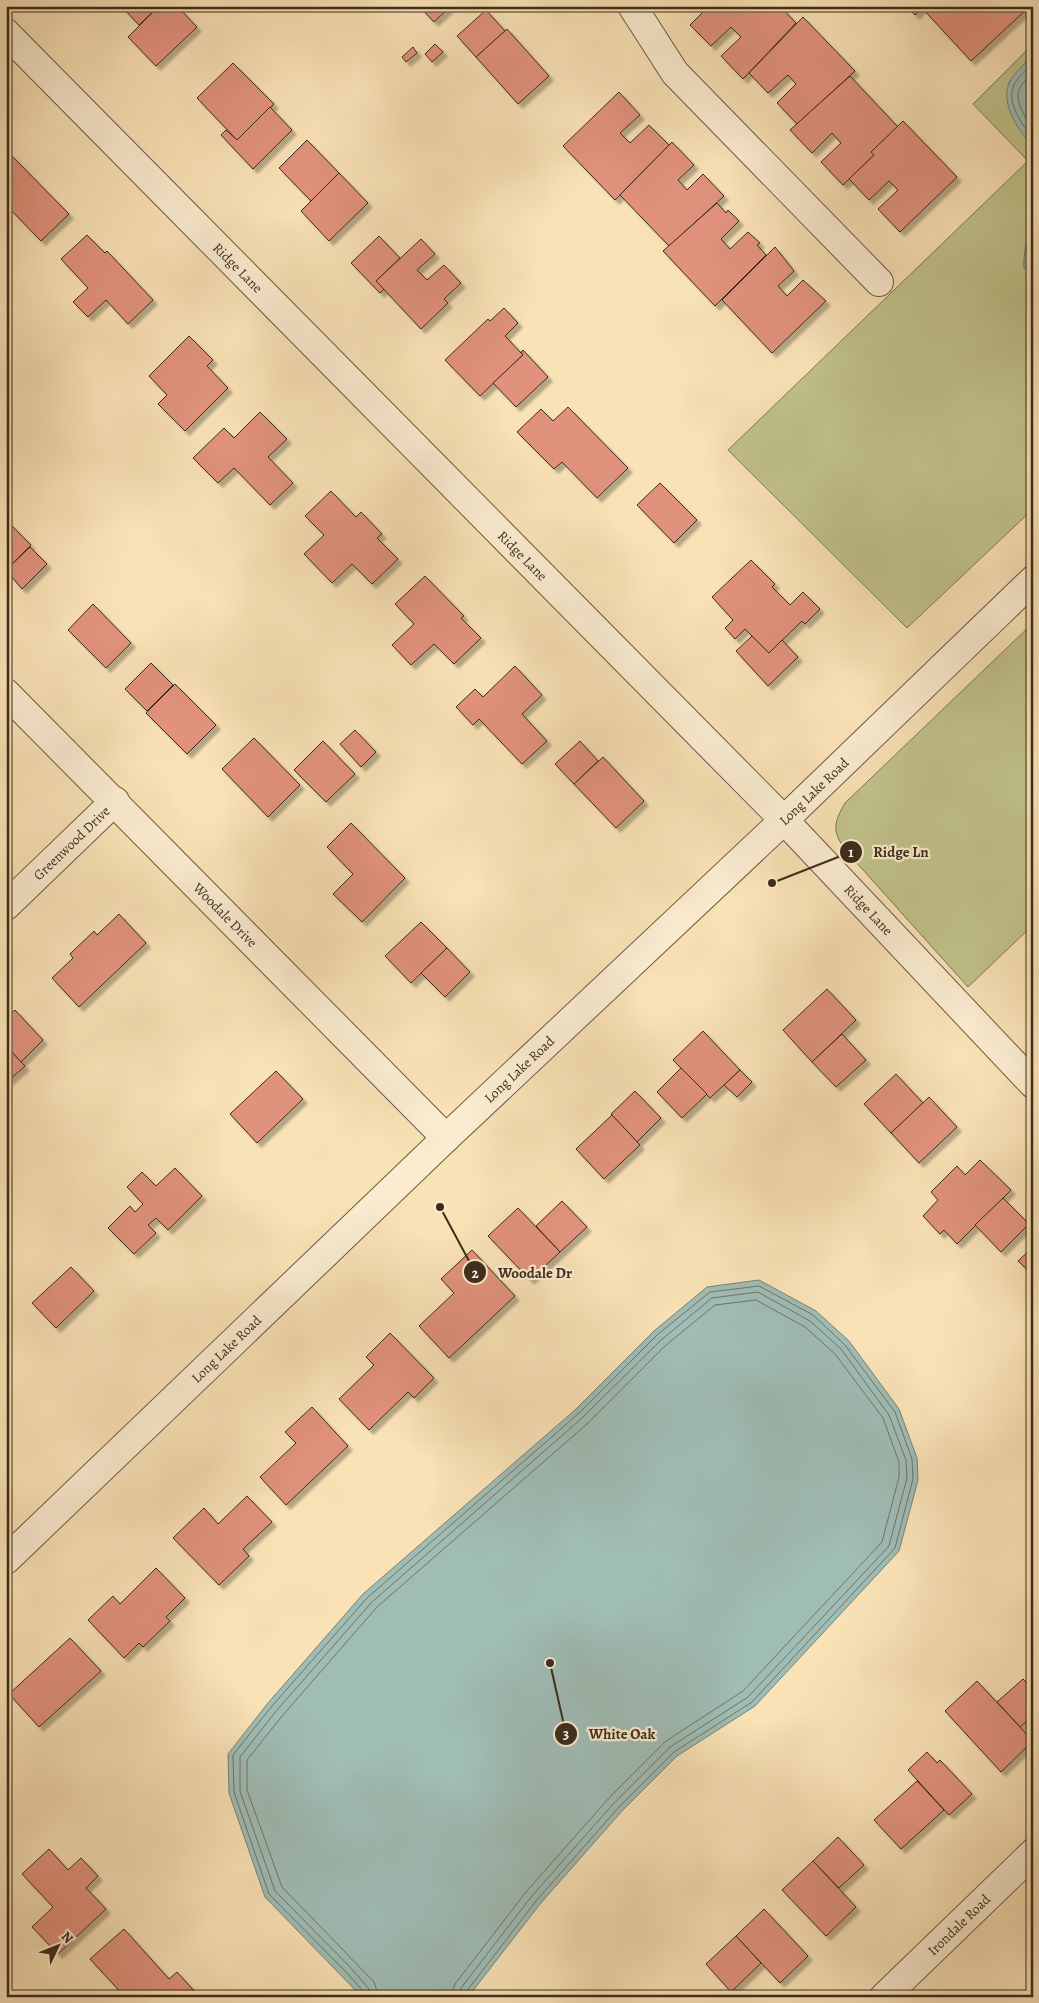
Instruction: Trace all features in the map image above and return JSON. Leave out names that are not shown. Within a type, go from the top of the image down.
[{"type":"street","points":[[632,6],[674,74],[879,282]]},
{"type":"street","name":"Ridge Lane","points":[[6,34],[784,820],[1033,1084]]},
{"type":"street","name":"Long Lake Road","points":[[6,1560],[446,1138],[784,820],[1033,580]]},
{"type":"street","name":"Woodale Drive","points":[[6,693],[116,802],[446,1138]]},
{"type":"street","name":"Greenwood Drive","points":[[6,906],[116,802]]},
{"type":"street","name":"Irondale Road","points":[[884,1997],[1033,1853]]},
{"type":"green space","points":[[1033,44],[1033,56],[1008,84],[1033,146],[1033,230],[1028,239],[1024,268],[1033,268],[1033,509],[907,628],[728,450],[1028,161],[973,104]]},
{"type":"green space","points":[[1033,623],[1033,925],[968,987],[846,851],[836,833],[836,822],[845,803]]},
{"type":"water","points":[[1033,56],[1033,146],[1022,134],[1013,118],[1007,102],[1007,94],[1012,78]]},
{"type":"water","points":[[1033,230],[1033,268],[1030,269],[1024,268],[1024,258]]},
{"type":"water","points":[[759,1280],[816,1311],[849,1341],[899,1409],[917,1458],[918,1480],[899,1551],[755,1706],[677,1756],[622,1811],[540,1904],[468,1997],[362,1997],[265,1897],[229,1793],[228,1754],[268,1703],[363,1594],[575,1410],[654,1331],[707,1287]]},
{"type":"building","points":[[121,6],[159,6],[139,25]]},
{"type":"building","points":[[159,6],[177,6],[197,27],[156,66],[128,37]]},
{"type":"building","points":[[419,6],[451,6],[434,22]]},
{"type":"building","points":[[709,6],[780,6],[796,23],[743,79],[721,56],[741,37],[731,27],[711,46],[690,25]]},
{"type":"building","points":[[907,6],[924,6],[915,15]]},
{"type":"building","points":[[924,6],[1026,6],[1028,8],[971,61],[922,8]]},
{"type":"building","points":[[486,10],[505,31],[476,57],[457,36]]},
{"type":"building","points":[[803,17],[855,71],[797,124],[777,103],[796,84],[788,75],[768,93],[749,73]]},
{"type":"building","points":[[507,29],[549,76],[518,104],[476,57]]},
{"type":"building","points":[[435,44],[443,52],[432,62],[425,54]]},
{"type":"building","points":[[413,47],[417,53],[406,62],[402,57]]},
{"type":"building","points":[[233,63],[274,104],[237,140],[197,98]]},
{"type":"building","points":[[850,76],[898,127],[871,152],[874,155],[843,185],[821,162],[841,143],[832,133],[812,153],[790,130]]},
{"type":"building","points":[[619,92],[640,115],[620,133],[630,143],[649,125],[669,145],[615,200],[563,146]]},
{"type":"building","points":[[270,107],[292,130],[253,169],[221,135],[226,130],[237,140]]},
{"type":"building","points":[[903,121],[957,177],[900,232],[878,209],[898,190],[889,181],[869,200],[849,179],[874,155],[871,152]]},
{"type":"building","points":[[307,140],[339,173],[311,201],[279,168]]},
{"type":"building","points":[[672,142],[694,165],[678,180],[687,190],[703,174],[724,196],[669,246],[620,195]]},
{"type":"building","points":[[6,150],[69,214],[41,241],[6,205]]},
{"type":"building","points":[[339,173],[368,203],[329,241],[301,211]]},
{"type":"building","points":[[717,203],[726,213],[728,210],[739,221],[721,239],[730,249],[748,232],[760,243],[757,245],[766,255],[715,306],[663,251]]},
{"type":"building","points":[[87,235],[105,253],[107,251],[153,300],[128,324],[106,300],[88,317],[73,302],[88,288],[61,259]]},
{"type":"building","points":[[379,236],[400,258],[376,281],[384,289],[380,293],[351,263]]},
{"type":"building","points":[[421,239],[435,254],[417,270],[427,280],[444,265],[461,283],[444,299],[448,303],[421,329],[376,281]]},
{"type":"building","points":[[775,247],[794,271],[778,286],[787,296],[803,280],[826,301],[772,353],[722,300]]},
{"type":"building","points":[[504,308],[518,323],[505,336],[523,355],[480,396],[445,360],[488,319],[490,321]]},
{"type":"building","points":[[189,336],[213,360],[207,366],[228,388],[185,431],[158,404],[167,395],[149,376]]},
{"type":"building","points":[[523,350],[548,377],[516,407],[493,383],[523,355],[521,352]]},
{"type":"building","points":[[568,407],[628,468],[597,498],[562,462],[554,469],[517,432],[541,409],[553,421]]},
{"type":"building","points":[[260,412],[287,439],[268,457],[293,483],[270,505],[234,468],[218,483],[193,458],[224,428],[234,438]]},
{"type":"building","points":[[660,483],[697,520],[674,543],[637,505]]},
{"type":"building","points":[[331,491],[356,517],[361,512],[382,534],[377,538],[398,559],[372,584],[352,564],[332,583],[304,554],[324,535],[305,516]]},
{"type":"building","points":[[6,520],[31,545],[6,570]]},
{"type":"building","points":[[30,547],[47,564],[22,589],[6,570]]},
{"type":"building","points":[[751,560],[775,584],[772,587],[790,605],[803,592],[820,609],[805,624],[802,621],[769,653],[745,629],[735,639],[725,628],[733,620],[712,597]]},
{"type":"building","points":[[425,576],[464,616],[461,618],[481,638],[454,664],[434,644],[411,665],[392,645],[414,624],[395,604]]},
{"type":"building","points":[[93,604],[131,643],[106,668],[68,630]]},
{"type":"building","points":[[752,636],[769,653],[782,640],[798,657],[768,686],[736,651]]},
{"type":"building","points":[[151,663],[173,685],[147,711],[125,689]]},
{"type":"building","points":[[515,666],[542,695],[522,714],[547,741],[522,764],[479,719],[473,725],[456,707],[475,689],[483,697]]},
{"type":"building","points":[[175,684],[216,725],[187,754],[146,713]]},
{"type":"building","points":[[355,730],[376,752],[361,767],[340,744]]},
{"type":"building","points":[[254,738],[300,785],[268,817],[222,769]]},
{"type":"building","points":[[323,741],[355,774],[326,802],[294,770]]},
{"type":"building","points":[[580,741],[598,761],[574,784],[555,764]]},
{"type":"building","points":[[603,757],[644,801],[616,828],[574,784]]},
{"type":"building","points":[[351,823],[405,878],[362,922],[333,894],[353,874],[327,847]]},
{"type":"building","points":[[119,914],[146,943],[79,1007],[52,978],[73,958],[70,954],[94,931],[97,935]]},
{"type":"building","points":[[421,922],[447,948],[411,983],[385,956]]},
{"type":"building","points":[[447,948],[470,972],[445,997],[421,973]]},
{"type":"building","points":[[827,989],[856,1020],[812,1062],[783,1030]]},
{"type":"building","points":[[15,1010],[43,1040],[21,1062],[6,1046],[6,1018]]},
{"type":"building","points":[[703,1031],[740,1070],[710,1098],[673,1060]]},
{"type":"building","points":[[842,1034],[866,1060],[836,1087],[812,1062]]},
{"type":"building","points":[[6,1046],[25,1066],[6,1083]]},
{"type":"building","points":[[681,1068],[707,1094],[682,1118],[657,1092]]},
{"type":"building","points":[[740,1070],[752,1082],[737,1097],[724,1085]]},
{"type":"building","points":[[276,1071],[303,1099],[257,1143],[230,1114]]},
{"type":"building","points":[[896,1074],[923,1103],[891,1133],[864,1104]]},
{"type":"building","points":[[635,1091],[661,1118],[637,1142],[611,1114]]},
{"type":"building","points":[[929,1097],[957,1127],[919,1163],[891,1133]]},
{"type":"building","points":[[612,1115],[640,1145],[604,1179],[576,1149]]},
{"type":"building","points":[[980,1160],[1011,1190],[957,1244],[944,1230],[940,1234],[923,1216],[938,1200],[931,1192],[957,1166],[965,1175]]},
{"type":"building","points":[[175,1168],[202,1196],[168,1230],[156,1218],[148,1225],[156,1233],[134,1254],[108,1228],[130,1206],[135,1212],[143,1204],[127,1187],[142,1172],[156,1186]]},
{"type":"building","points":[[1003,1198],[1029,1224],[1001,1252],[975,1225]]},
{"type":"building","points":[[562,1201],[587,1227],[560,1252],[536,1226]]},
{"type":"building","points":[[518,1208],[560,1252],[530,1280],[488,1236]]},
{"type":"building","points":[[1033,1247],[1033,1275],[1018,1261]]},
{"type":"building","points":[[472,1250],[515,1296],[449,1358],[419,1326],[454,1293],[441,1279]]},
{"type":"building","points":[[71,1267],[94,1291],[56,1328],[32,1303]]},
{"type":"building","points":[[390,1333],[434,1378],[414,1398],[408,1392],[369,1430],[339,1399],[374,1365],[366,1357]]},
{"type":"building","points":[[312,1407],[348,1446],[286,1505],[260,1477],[296,1443],[285,1432]]},
{"type":"building","points":[[247,1496],[272,1522],[243,1549],[249,1556],[219,1585],[173,1538],[204,1508],[218,1524]]},
{"type":"building","points":[[156,1568],[185,1598],[166,1617],[170,1621],[143,1647],[139,1643],[124,1658],[88,1620],[113,1596],[120,1604]]},
{"type":"building","points":[[70,1638],[101,1671],[39,1727],[9,1694]]},
{"type":"building","points":[[1023,1679],[1033,1689],[1033,1716],[1020,1727],[997,1702]]},
{"type":"building","points":[[977,1681],[1033,1741],[1001,1772],[945,1711]]},
{"type":"building","points":[[927,1752],[937,1763],[940,1760],[972,1794],[949,1815],[908,1770]]},
{"type":"building","points":[[917,1781],[944,1810],[901,1849],[874,1820]]},
{"type":"building","points":[[838,1837],[864,1865],[839,1888],[813,1861]]},
{"type":"building","points":[[49,1849],[68,1870],[81,1858],[98,1876],[86,1888],[106,1909],[58,1954],[32,1927],[53,1907],[22,1874]]},
{"type":"building","points":[[813,1861],[856,1907],[826,1936],[782,1890]]},
{"type":"building","points":[[764,1909],[808,1956],[780,1983],[736,1936]]},
{"type":"building","points":[[124,1929],[169,1979],[177,1972],[196,1993],[191,1997],[125,1997],[90,1959]]},
{"type":"building","points":[[736,1936],[761,1963],[731,1992],[706,1964]]},
{"type":"place","name":"Ridge Ln","points":[[772,883]]},
{"type":"place","name":"Woodale Dr","points":[[440,1207]]},
{"type":"place","name":"White Oak","points":[[550,1663]]}]
